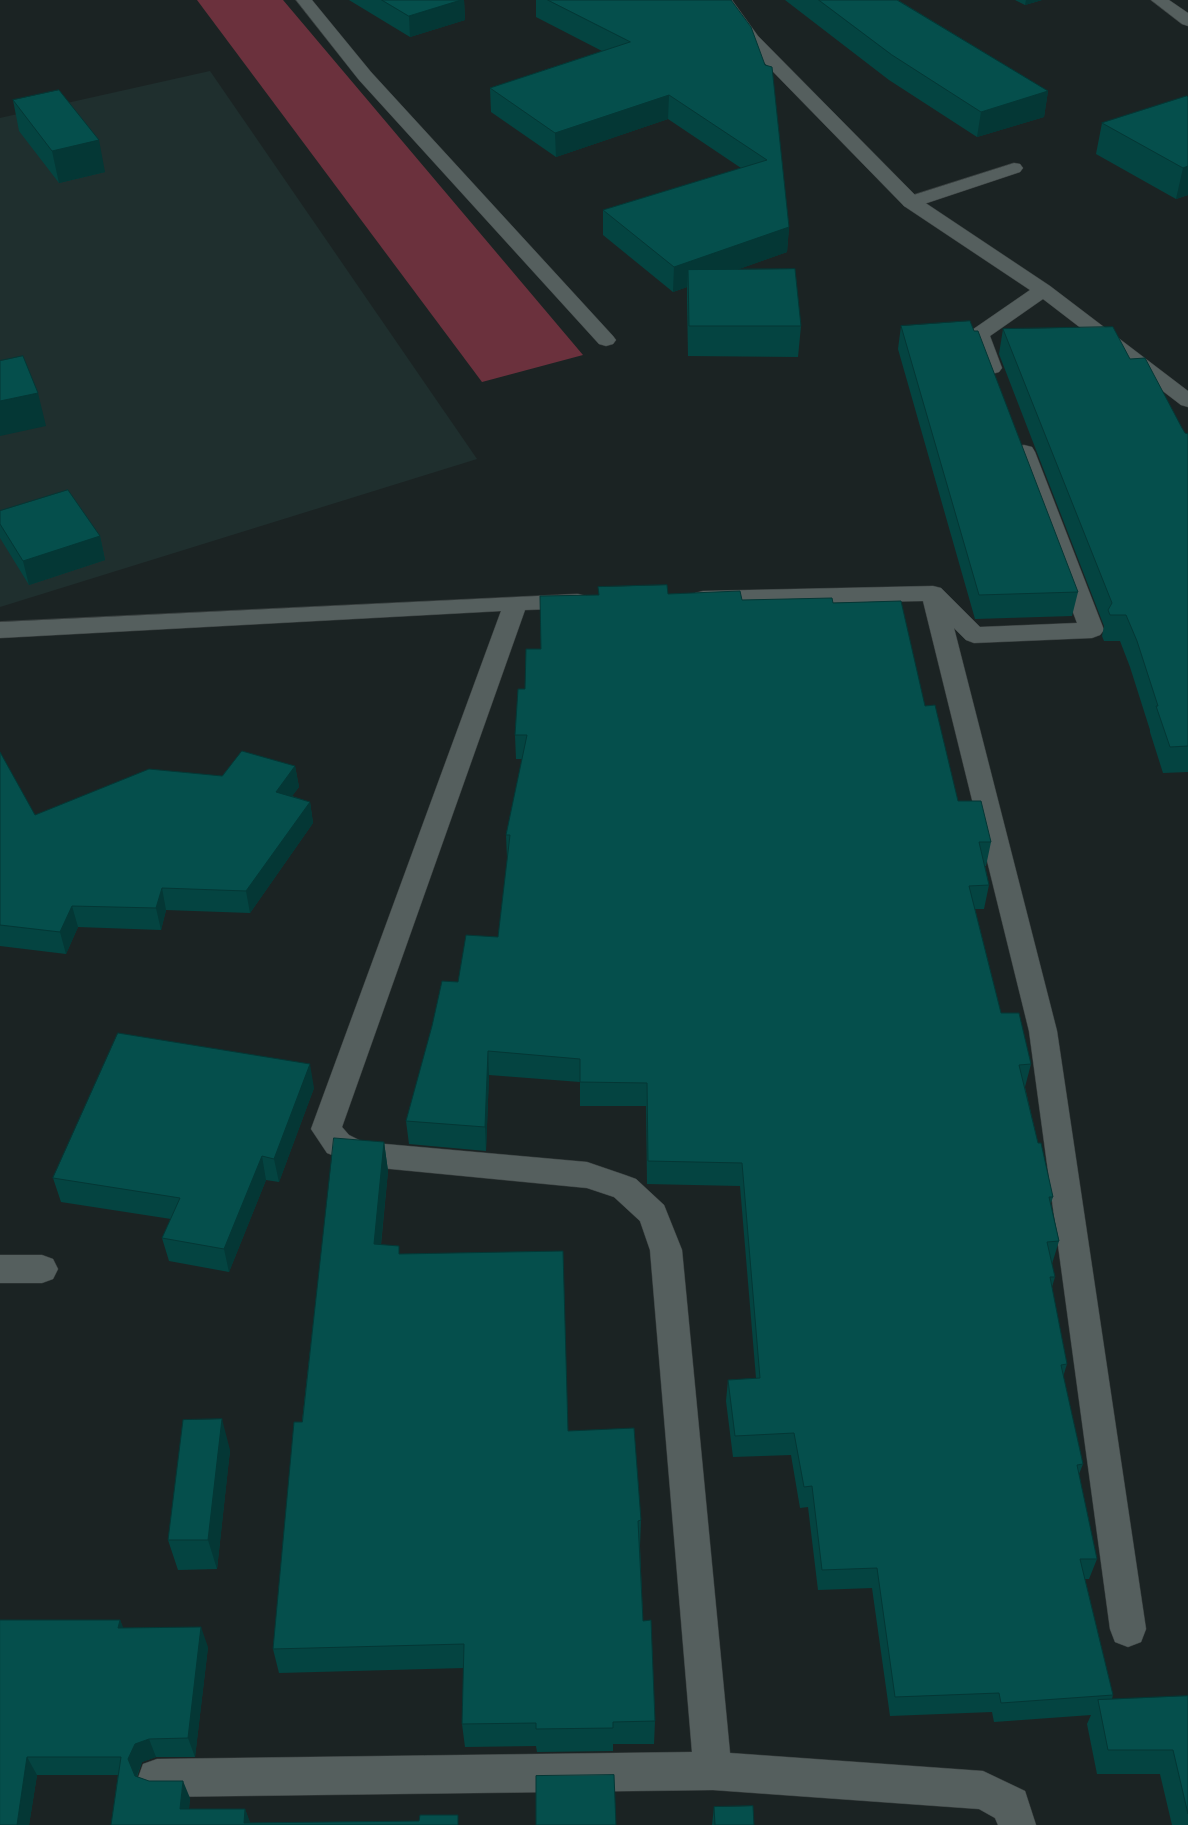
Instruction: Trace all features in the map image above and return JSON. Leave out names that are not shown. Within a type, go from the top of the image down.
[{"type":"street","points":[[304,0],[365,76],[606,340]]},
{"type":"street","points":[[724,0],[752,40],[910,202],[1043,290],[1145,370],[1188,401]]},
{"type":"street","points":[[1159,0],[1188,21]]},
{"type":"street","points":[[910,202],[1014,168]]},
{"type":"street","points":[[1000,390],[979,334],[1043,290]]},
{"type":"street","points":[[1145,370],[1167,411]]},
{"type":"street","points":[[685,599],[932,593],[974,635],[1092,630],[1018,436]]},
{"type":"street","points":[[932,593],[1043,1031],[1128,1629]]},
{"type":"street","points":[[0,630],[516,603],[595,601]]},
{"type":"street","points":[[516,603],[326,1129],[338,1144],[360,1154],[587,1175],[625,1188],[653,1214],[666,1250],[713,1771]]},
{"type":"street","points":[[0,1269],[42,1269]]},
{"type":"street","points":[[157,1778],[713,1771],[984,1790],[1011,1805],[1017,1825]]},
{"type":"shaded area","points":[[197,0],[283,0],[583,355],[482,382]]},
{"type":"shaded area","points":[[210,71],[477,459],[0,607],[0,118]]},
{"type":"building","points":[[382,0],[461,0],[409,16]]},
{"type":"building","points":[[548,0],[731,0],[751,27],[765,65],[772,67],[789,227],[674,267],[603,210],[767,160],[669,95],[555,133],[490,88],[630,42]]},
{"type":"building","points":[[819,0],[897,0],[1048,91],[981,112],[892,55]]},
{"type":"building","points":[[59,90],[99,140],[52,151],[13,100]]},
{"type":"building","points":[[1187,96],[1188,166],[1183,168],[1102,123]]},
{"type":"building","points":[[795,269],[801,326],[689,326],[688,270]]},
{"type":"building","points":[[970,321],[974,331],[978,331],[1078,592],[979,595],[901,326]]},
{"type":"building","points":[[1113,327],[1130,359],[1145,358],[1182,428],[1188,434],[1188,746],[1170,747],[1137,641],[1126,615],[1110,615],[1108,610],[1112,603],[1003,329]]},
{"type":"building","points":[[23,356],[38,393],[0,401],[0,361]]},
{"type":"building","points":[[68,490],[100,536],[23,561],[0,524],[0,511]]},
{"type":"building","points":[[667,585],[668,594],[740,591],[742,600],[832,598],[833,603],[901,601],[925,706],[935,705],[958,801],[981,801],[991,842],[979,842],[989,885],[969,886],[1001,1013],[1019,1013],[1031,1064],[1019,1065],[1038,1143],[1041,1143],[1053,1197],[1049,1197],[1059,1241],[1047,1242],[1055,1277],[1050,1277],[1067,1364],[1061,1365],[1083,1464],[1077,1465],[1097,1559],[1080,1559],[1113,1695],[1001,1703],[999,1693],[895,1697],[877,1568],[822,1570],[812,1486],[804,1487],[794,1433],[735,1436],[728,1380],[760,1378],[742,1163],[648,1161],[647,1083],[580,1082],[580,1059],[488,1051],[485,1127],[406,1121],[432,1026],[442,981],[458,982],[466,935],[498,937],[510,835],[506,835],[527,735],[515,735],[518,689],[525,689],[526,649],[541,649],[540,596],[599,595],[598,587]]},
{"type":"building","points":[[242,751],[295,766],[276,792],[310,802],[246,891],[162,888],[156,908],[72,906],[60,932],[0,925],[0,752],[35,815],[149,769],[222,776]]},
{"type":"building","points":[[118,1033],[310,1064],[274,1159],[262,1156],[224,1249],[162,1238],[180,1198],[53,1178]]},
{"type":"building","points":[[334,1138],[384,1142],[374,1244],[399,1246],[399,1254],[563,1251],[568,1431],[634,1428],[641,1520],[638,1521],[643,1621],[651,1620],[655,1721],[613,1722],[613,1728],[536,1729],[536,1723],[462,1724],[464,1644],[273,1649],[294,1422],[302,1422]]},
{"type":"building","points":[[222,1419],[208,1540],[168,1540],[183,1420]]},
{"type":"building","points":[[0,1620],[120,1620],[118,1628],[201,1627],[188,1738],[149,1739],[135,1744],[128,1759],[135,1776],[149,1781],[183,1781],[180,1809],[245,1809],[244,1823],[419,1821],[420,1815],[458,1815],[458,1825],[111,1825],[121,1757],[27,1757],[17,1825],[0,1825]]},
{"type":"building","points":[[1188,1696],[1188,1814],[1173,1750],[1108,1750],[1098,1700]]},
{"type":"building","points":[[614,1775],[616,1825],[536,1825],[536,1776]]},
{"type":"building","points":[[753,1806],[754,1825],[715,1825],[714,1807]]}]
